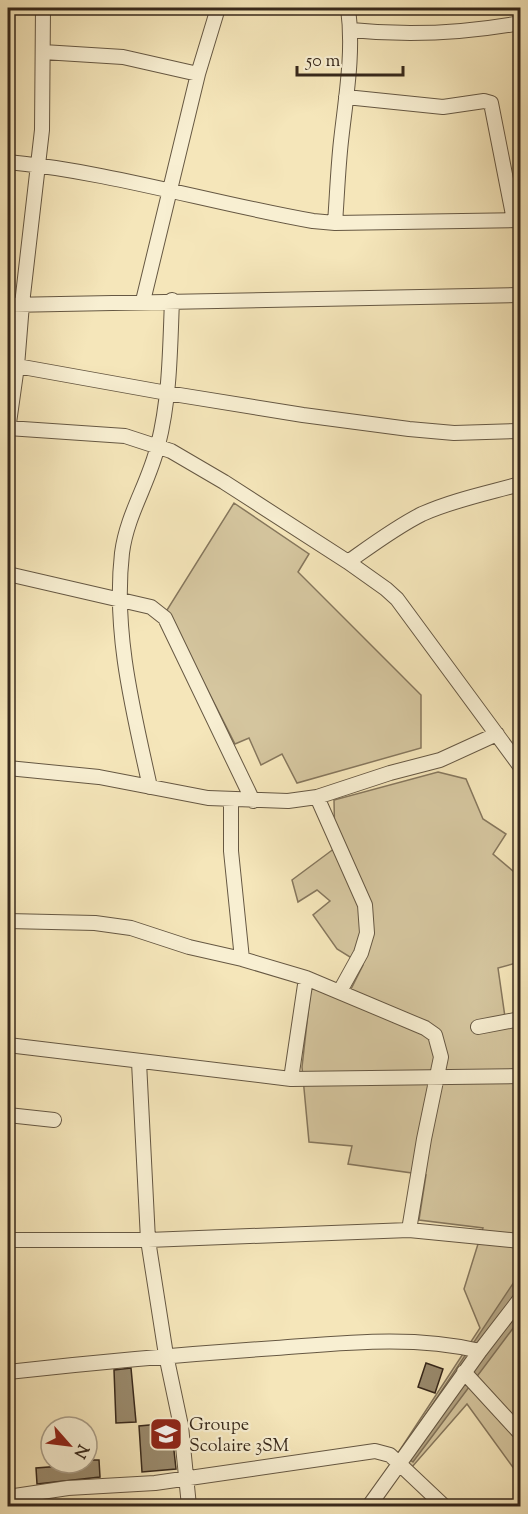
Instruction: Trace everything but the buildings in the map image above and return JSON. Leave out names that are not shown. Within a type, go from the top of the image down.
[{"type":"street","points":[[42,8],[42,130],[17,366],[8,429],[125,436],[171,451],[224,482],[348,562],[397,599],[520,766]]},
{"type":"street","points":[[143,301],[198,74],[218,8]]},
{"type":"street","points":[[335,224],[351,30],[348,8]]},
{"type":"street","points":[[351,30],[384,34],[465,31],[520,23]]},
{"type":"street","points":[[43,52],[123,57],[198,74]]},
{"type":"street","points":[[8,162],[38,165],[170,190],[274,214],[335,224],[517,220],[491,103],[484,101],[443,107],[346,97]]},
{"type":"street","points":[[8,305],[520,295]]},
{"type":"street","points":[[150,787],[131,699],[119,600],[126,530],[158,446],[167,393],[172,300]]},
{"type":"street","points":[[17,366],[303,415],[409,429],[454,433],[520,431]]},
{"type":"street","points":[[348,562],[422,514],[520,484]]},
{"type":"street","points":[[8,574],[151,607],[165,618],[253,801]]},
{"type":"street","points":[[8,768],[99,777],[231,800],[288,801],[317,796],[440,760],[497,734]]},
{"type":"street","points":[[508,750],[520,743]]},
{"type":"street","points":[[317,796],[365,905],[367,933],[361,953],[340,991]]},
{"type":"street","points":[[231,800],[231,851],[242,959]]},
{"type":"street","points":[[8,921],[114,925],[131,928],[189,947],[242,959],[306,978],[425,1028],[435,1035],[441,1057],[424,1139],[409,1230]]},
{"type":"street","points":[[291,1079],[306,978]]},
{"type":"street","points":[[478,1027],[520,1019]]},
{"type":"street","points":[[8,1045],[291,1079],[520,1076]]},
{"type":"street","points":[[139,1062],[148,1240],[166,1355],[181,1426],[189,1506]]},
{"type":"street","points":[[8,1115],[54,1120]]},
{"type":"street","points":[[8,1240],[148,1240],[409,1230],[520,1240]]},
{"type":"street","points":[[369,1506],[520,1299]]},
{"type":"street","points":[[8,1372],[166,1355],[366,1341],[438,1343],[480,1351]]},
{"type":"street","points":[[465,1372],[520,1433]]},
{"type":"street","points":[[8,1497],[68,1488],[187,1478],[375,1451],[390,1455],[444,1506]]},
{"type":"shaded area","points":[[234,503],[309,554],[298,572],[421,695],[421,748],[297,783],[282,754],[261,765],[249,738],[235,744],[167,610]]},
{"type":"shaded area","points":[[438,772],[466,779],[483,819],[506,834],[493,854],[520,877],[520,889],[515,891],[517,919],[520,919],[520,962],[498,968],[506,1024],[520,1025],[520,1477],[467,1404],[412,1467],[398,1453],[480,1328],[464,1289],[483,1228],[419,1220],[426,1175],[348,1164],[352,1146],[309,1142],[302,1067],[312,978],[350,991],[363,965],[337,949],[313,915],[330,901],[317,890],[298,902],[292,880],[335,848],[334,800]]},
{"type":"shaded area","points":[[520,1273],[520,1319],[413,1462],[400,1453]]},
{"type":"place","name":"Groupe Scolaire 3SM","points":[[166,1434]]}]
